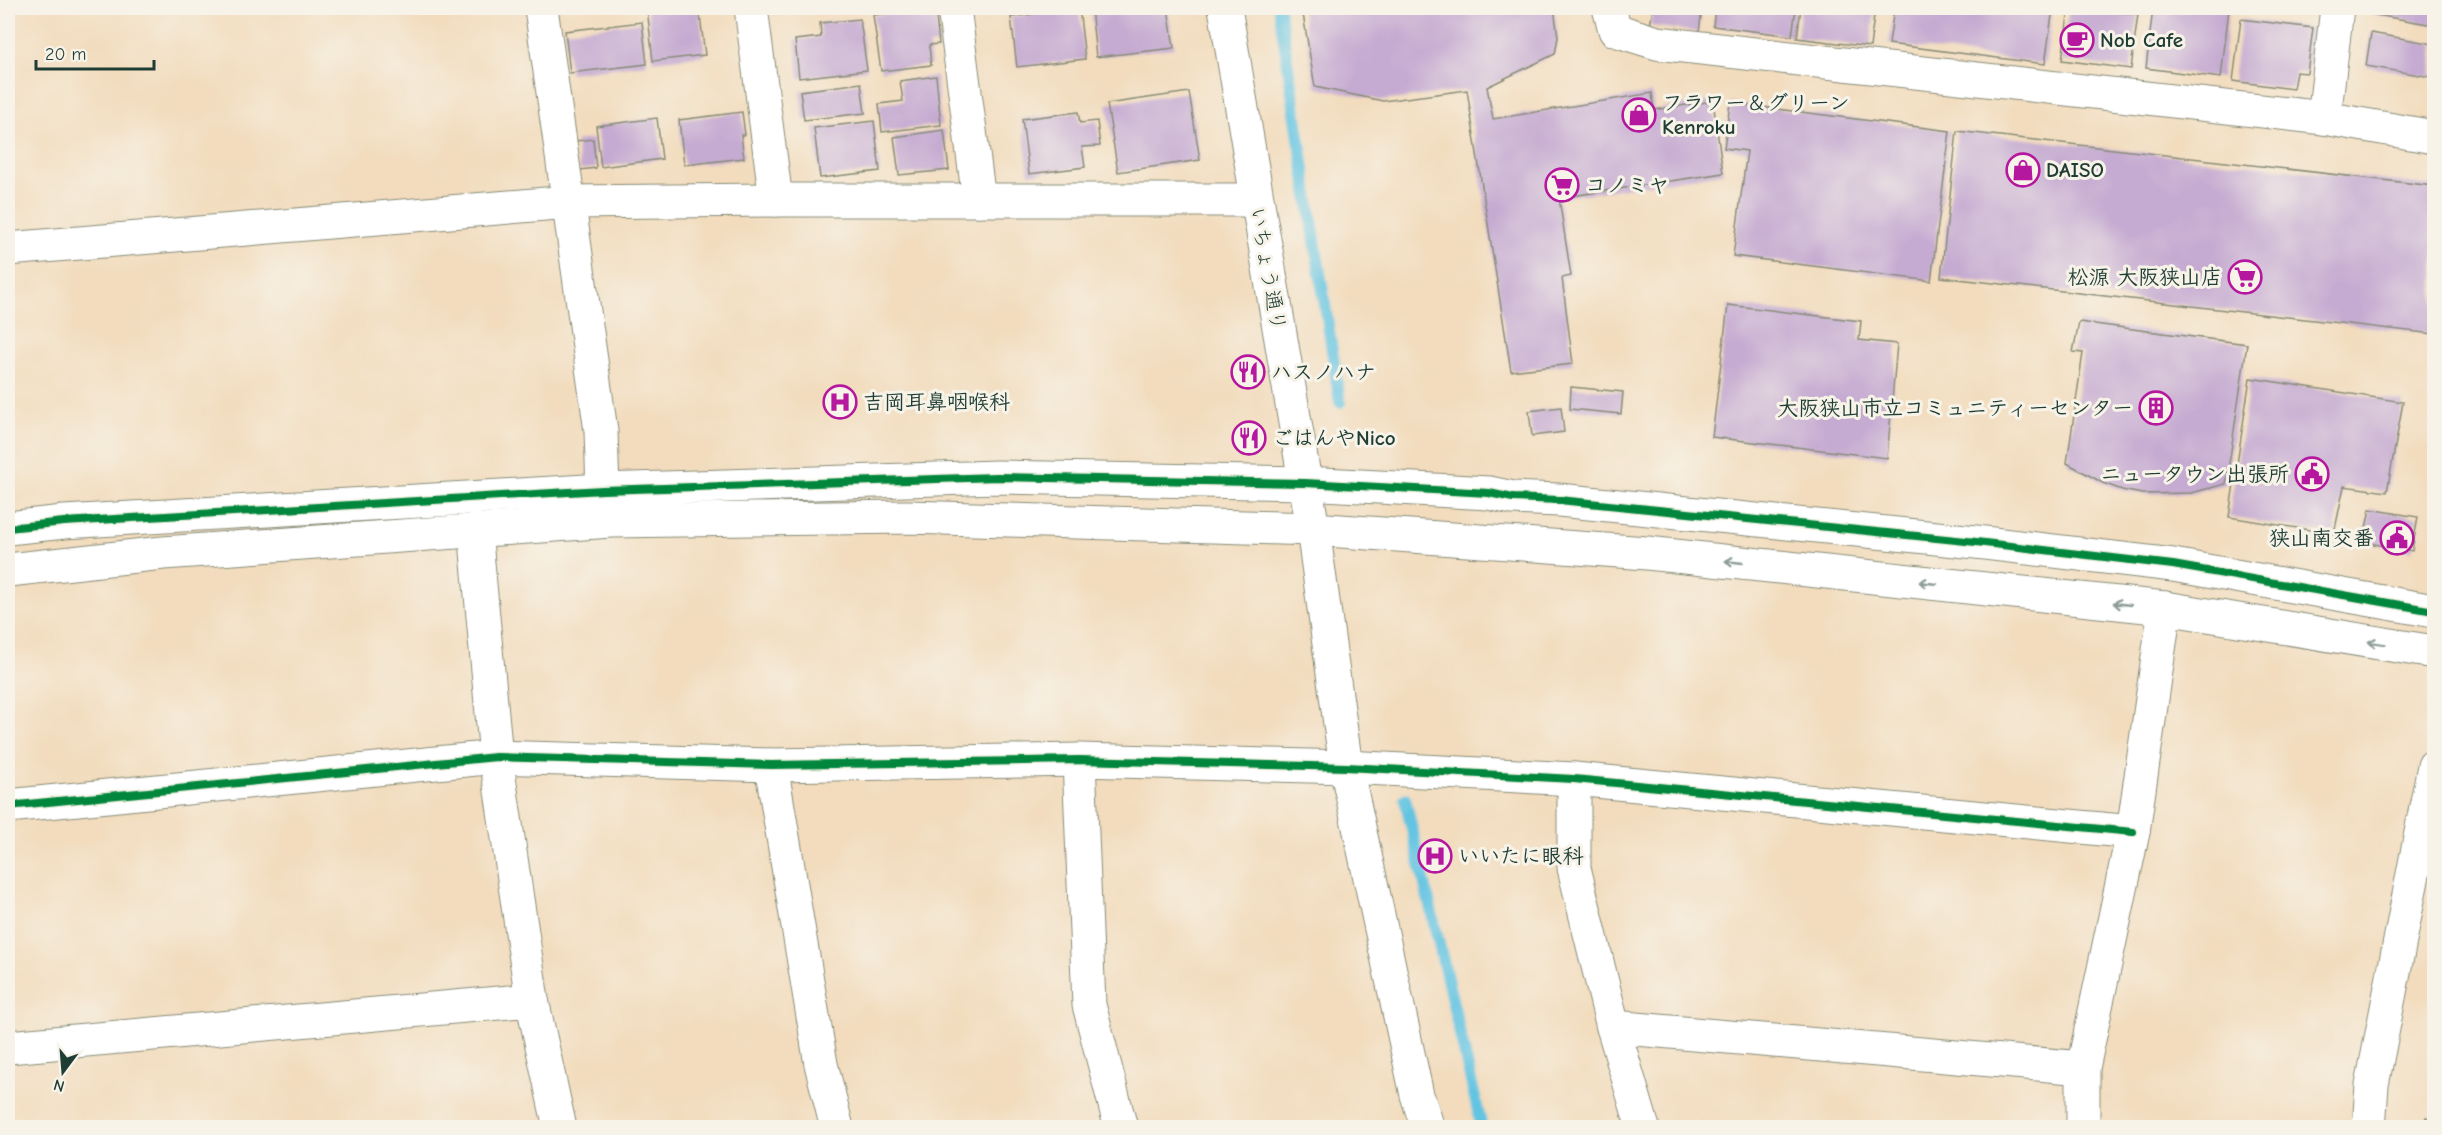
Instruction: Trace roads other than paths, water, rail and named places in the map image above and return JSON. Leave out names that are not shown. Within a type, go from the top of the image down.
[{"type":"street","points":[[541,8],[601,432],[603,490]]},
{"type":"street","points":[[751,8],[776,200]]},
{"type":"street","points":[[954,8],[979,200]]},
{"type":"street","name":"いちょう通り","points":[[1225,8],[1313,529],[1346,767],[1417,1095],[1428,1128]]},
{"type":"street","points":[[1609,8],[1615,30],[1657,43],[2324,118],[2434,136]]},
{"type":"street","points":[[2324,118],[2337,8]]},
{"type":"street","points":[[8,249],[570,202],[1256,200]]},
{"type":"street","points":[[8,528],[64,522],[603,490],[997,477],[1305,483],[1489,493],[1513,498],[1559,500],[1976,542],[2173,565],[2434,611]]},
{"type":"street","points":[[8,570],[163,553],[611,521],[908,517],[1313,529],[1647,553],[2165,608],[2434,652]]},
{"type":"street","points":[[475,530],[496,757],[532,1000],[560,1128]]},
{"type":"street","points":[[2083,1128],[2083,1068],[2133,832],[2165,608]]},
{"type":"street","points":[[8,806],[496,757],[771,765],[1079,760],[1346,767],[1574,778],[2133,832]]},
{"type":"street","points":[[1079,760],[1089,1005],[1121,1128]]},
{"type":"street","points":[[771,765],[821,1064],[837,1128]]},
{"type":"street","points":[[2369,1128],[2372,1084],[2434,766]]},
{"type":"street","points":[[1574,778],[1574,868],[1613,1027],[1642,1128]]},
{"type":"street","points":[[8,1047],[532,1000]]},
{"type":"street","points":[[1613,1027],[2083,1068]]},
{"type":"waterway","points":[[1279,8],[1340,402]]},
{"type":"waterway","points":[[1405,799],[1482,1128]]},
{"type":"place","name":"Nob Cafe","points":[[2077,40]]},
{"type":"place","name":"フラワー＆グリーン Kenroku","points":[[1639,115]]},
{"type":"place","name":"DAISO","points":[[2023,170]]},
{"type":"place","name":"コノミヤ","points":[[1562,185]]},
{"type":"place","name":"松源 大阪狭山店","points":[[2245,277]]},
{"type":"place","name":"ハスノハナ","points":[[1248,372]]},
{"type":"place","name":"吉岡耳鼻咽喉科","points":[[840,402]]},
{"type":"place","name":"大阪狭山市立コミュニティーセンター","points":[[2156,408]]},
{"type":"place","name":"ごはんやNico","points":[[1249,438]]},
{"type":"place","name":"ニュータウン出張所","points":[[2312,474]]},
{"type":"place","name":"狭山南交番","points":[[2397,538]]},
{"type":"place","name":"いいたに眼科","points":[[1435,856]]}]
